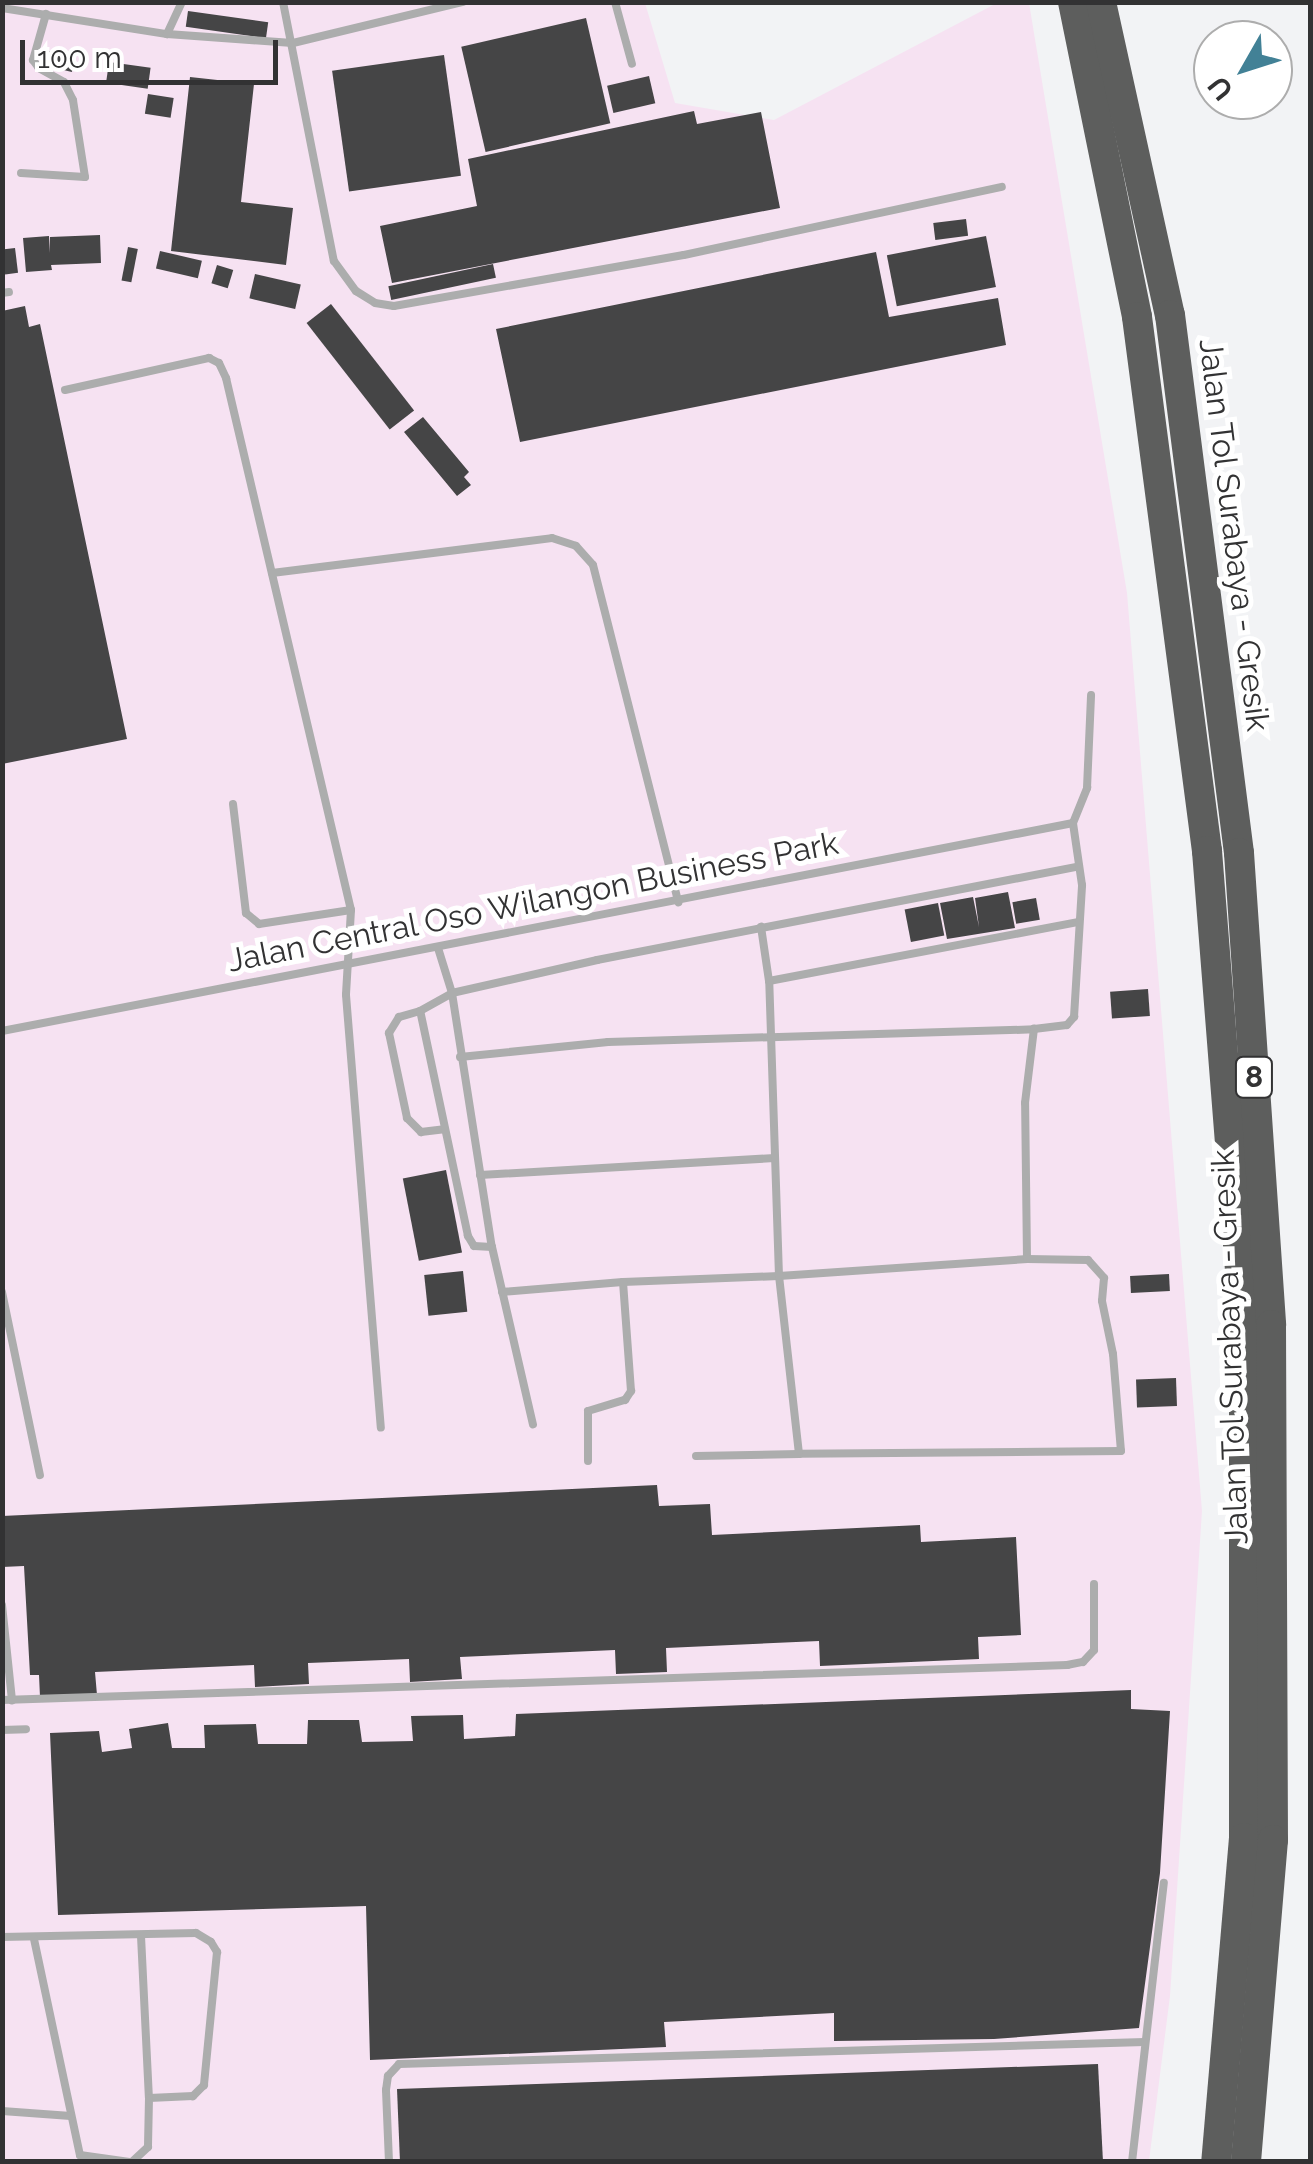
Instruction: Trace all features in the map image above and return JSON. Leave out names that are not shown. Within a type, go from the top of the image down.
[{"type":"highway","name":"Jalan Tol Surabaya - Gresik","points":[[1073,2],[1138,317],[1202,812],[1244,1319],[1244,1838],[1216,2162]]},
{"type":"highway","name":"Jalan Tol Surabaya - Gresik","points":[[1102,2],[1170,316],[1240,853],[1271,1325],[1273,1840],[1246,2162]]},
{"type":"lane","points":[[167,34],[182,2]]},
{"type":"lane","points":[[283,2],[334,261],[356,291],[374,303],[394,306],[684,255],[1002,187]]},
{"type":"lane","points":[[2,8],[167,34],[293,44],[463,2]]},
{"type":"lane","points":[[615,2],[632,64]]},
{"type":"lane","points":[[22,173],[86,177],[73,100],[64,82],[39,68],[33,60],[46,14]]},
{"type":"lane","points":[[65,390],[208,358],[219,363],[351,910],[345,964],[381,1428]]},
{"type":"lane","points":[[272,573],[552,538],[576,546],[594,564],[678,902]]},
{"type":"lane","points":[[460,1057],[608,1042],[1067,1025],[1074,1017],[1082,886],[1073,823],[1086,788],[1091,695]]},
{"type":"lane","points":[[234,804],[246,913],[259,924],[351,910]]},
{"type":"lane","name":"Jalan Central Oso Wilangon Business Park","points":[[2,1031],[1073,823]]},
{"type":"lane","points":[[444,1129],[421,1132],[407,1118],[388,1033],[400,1017],[452,993],[762,927],[1079,866]]},
{"type":"lane","points":[[769,982],[1077,922]]},
{"type":"lane","points":[[762,927],[769,982],[779,1276],[799,1454]]},
{"type":"lane","points":[[438,948],[452,993],[492,1247],[534,1424]]},
{"type":"lane","points":[[420,1011],[468,1236],[474,1246],[492,1247]]},
{"type":"lane","points":[[1027,1259],[1025,1102],[1034,1028]]},
{"type":"lane","points":[[480,1174],[775,1158]]},
{"type":"lane","points":[[502,1292],[1027,1259],[1088,1260],[1104,1278],[1102,1301],[1113,1354],[1121,1452],[696,1456]]},
{"type":"lane","points":[[588,1461],[588,1411],[624,1400],[631,1391],[623,1282]]},
{"type":"lane","points":[[2,1292],[40,1475]]},
{"type":"lane","points":[[2,1605],[7,1700],[1067,1665],[1082,1662],[1094,1650],[1094,1584]]},
{"type":"lane","points":[[2,1730],[26,1729]]},
{"type":"lane","points":[[1132,2162],[1164,1883]]},
{"type":"lane","points":[[2,1937],[196,1933],[217,1952],[204,2085],[193,2096],[149,2098]]},
{"type":"lane","points":[[34,1939],[80,2155],[131,2162],[148,2147],[141,1936]]},
{"type":"lane","points":[[388,2162],[386,2090],[388,2076],[398,2064],[1145,2042]]},
{"type":"lane","points":[[2,2111],[71,2116]]},
{"type":"shaded area","points":[[3,3],[645,3],[675,103],[774,120],[997,3],[1029,3],[1127,593],[1202,1511],[1170,1996],[1149,2161],[3,2162]]},
{"type":"building","points":[[188,11],[268,22],[266,38],[186,27]]},
{"type":"building","points":[[586,18],[610,123],[486,152],[461,47]]},
{"type":"building","points":[[48,51],[75,57],[72,72],[45,66]]},
{"type":"building","points":[[444,55],[461,176],[349,192],[332,71]]},
{"type":"building","points":[[109,62],[151,68],[148,89],[106,83]]},
{"type":"building","points":[[649,76],[655,103],[613,113],[607,86]]},
{"type":"building","points":[[190,77],[254,84],[241,202],[293,208],[286,265],[171,251]]},
{"type":"building","points":[[148,94],[174,98],[171,118],[145,114]]},
{"type":"building","points":[[694,111],[697,124],[761,112],[780,208],[392,283],[380,226],[477,206],[468,159]]},
{"type":"building","points":[[966,219],[968,236],[935,240],[933,223]]},
{"type":"building","points":[[100,235],[101,263],[51,265],[52,270],[26,272],[23,238],[49,236],[50,253],[50,237]]},
{"type":"building","points":[[986,236],[996,287],[897,306],[887,255]]},
{"type":"building","points":[[128,247],[138,249],[131,282],[122,280]]},
{"type":"building","points":[[15,248],[18,273],[5,274],[2,250]]},
{"type":"building","points":[[160,251],[202,261],[198,278],[156,269]]},
{"type":"building","points":[[876,252],[889,317],[998,298],[1006,345],[520,442],[496,329]]},
{"type":"building","points":[[493,264],[496,278],[391,300],[388,286]]},
{"type":"building","points":[[217,265],[233,270],[228,288],[211,283]]},
{"type":"building","points":[[255,274],[301,285],[295,309],[249,298]]},
{"type":"building","points":[[331,304],[414,410],[390,429],[307,323]]},
{"type":"building","points":[[25,306],[29,327],[40,324],[127,739],[2,764],[2,311]]},
{"type":"building","points":[[423,417],[469,472],[464,477],[471,485],[457,496],[404,432]]},
{"type":"building","points":[[1008,892],[1015,928],[947,939],[940,903],[973,897],[979,927],[975,898]]},
{"type":"building","points":[[1036,898],[1040,920],[1016,924],[1012,902]]},
{"type":"building","points":[[938,903],[944,935],[911,942],[905,909]]},
{"type":"building","points":[[1148,989],[1150,1016],[1112,1019],[1110,992]]},
{"type":"building","points":[[446,1170],[462,1252],[419,1261],[403,1178]]},
{"type":"building","points":[[463,1271],[467,1312],[428,1316],[424,1275]]},
{"type":"building","points":[[1169,1274],[1170,1291],[1131,1293],[1130,1276]]},
{"type":"building","points":[[1176,1378],[1177,1406],[1137,1407],[1136,1379]]},
{"type":"building","points":[[657,1485],[659,1506],[710,1504],[712,1535],[920,1525],[921,1542],[1016,1537],[1021,1635],[978,1637],[979,1659],[820,1666],[819,1641],[666,1648],[667,1672],[616,1674],[615,1650],[460,1657],[462,1679],[410,1682],[409,1659],[308,1663],[309,1684],[255,1687],[254,1665],[95,1672],[97,1695],[40,1697],[39,1675],[30,1675],[24,1566],[2,1567],[2,1516]]},
{"type":"building","points":[[1131,1690],[1131,1709],[1170,1711],[1160,1873],[1139,2028],[994,2039],[834,2041],[834,2013],[664,2022],[666,2047],[370,2060],[366,1906],[58,1915],[50,1733],[99,1731],[102,1752],[132,1748],[129,1729],[168,1723],[172,1748],[205,1748],[204,1725],[256,1724],[258,1744],[307,1744],[308,1720],[359,1720],[362,1742],[413,1741],[411,1716],[463,1715],[464,1739],[515,1736],[516,1714]]},
{"type":"building","points":[[1098,2064],[1103,2162],[400,2162],[397,2089]]}]
